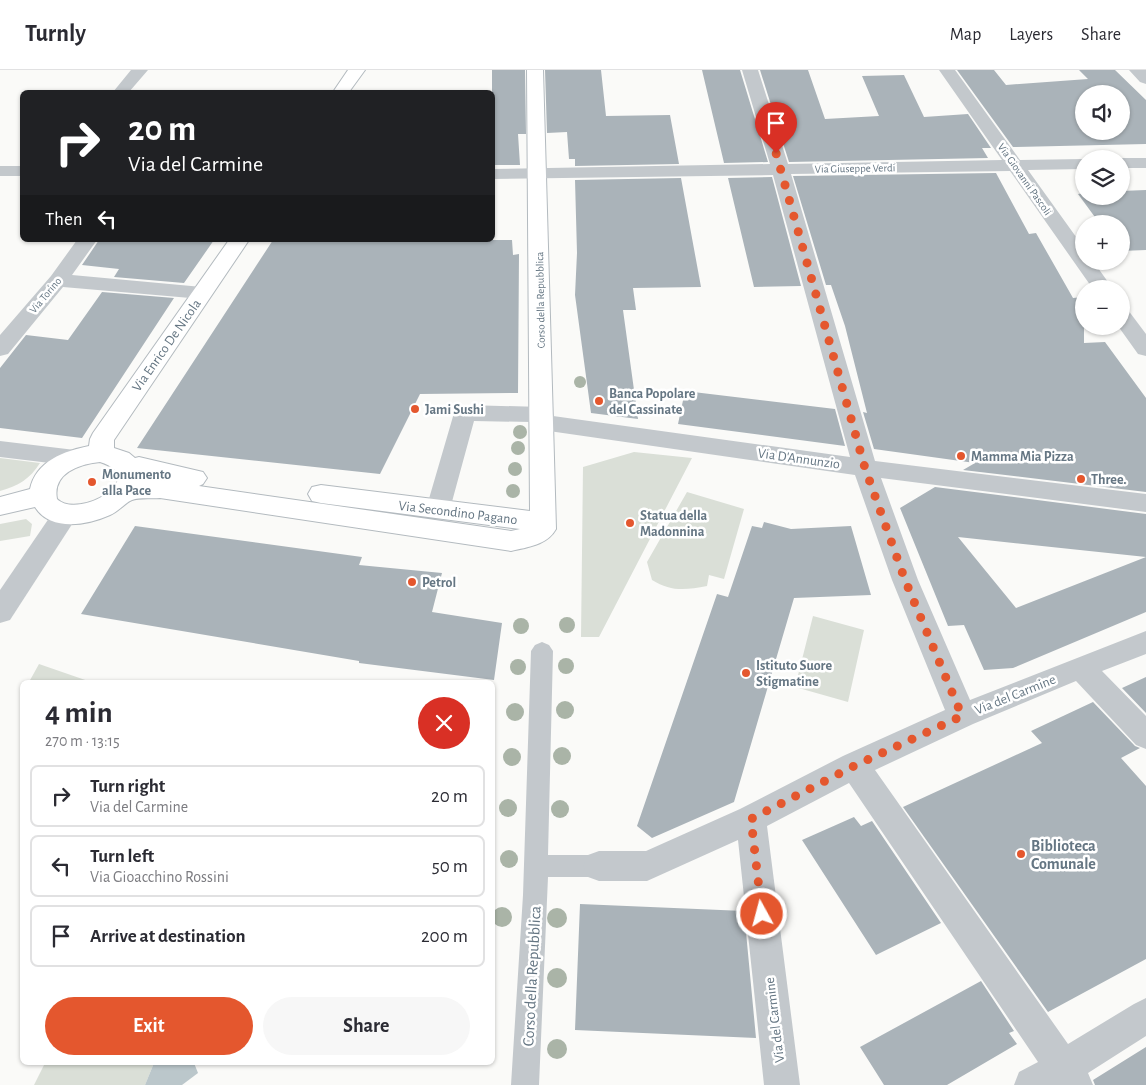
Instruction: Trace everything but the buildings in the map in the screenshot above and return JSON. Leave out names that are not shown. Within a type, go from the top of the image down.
[{"type":"main road","points":[[342,90],[356,70]]},
{"type":"main road","name":"Corso della Repubblica","points":[[535,70],[543,530]]},
{"type":"main road","name":"Via Enrico De Nicola","points":[[101,454],[102,439],[238,242]]},
{"type":"main road","points":[[101,454],[124,462],[128,480],[118,500],[100,510],[79,515],[65,515],[49,508],[41,496],[46,478],[54,470],[75,458],[101,454]]},
{"type":"main road","name":"Via Secondino Pagano","points":[[139,466],[197,478],[438,509],[531,521],[543,530],[530,537],[512,541],[160,489],[128,480],[139,466]]},
{"type":"main road","points":[[0,506],[41,496]]},
{"type":"street","points":[[123,90],[140,70]]},
{"type":"street","points":[[750,70],[781,170],[865,468],[905,580],[962,716]]},
{"type":"street","name":"Via Giovanni Pascoli","points":[[947,70],[1097,280]]},
{"type":"street","points":[[1137,70],[1146,79]]},
{"type":"street","points":[[1130,164],[1146,163]]},
{"type":"street","name":"Via Giuseppe Verdi","points":[[495,174],[1075,164]]},
{"type":"street","points":[[0,171],[20,172]]},
{"type":"street","name":"Via Torino","points":[[0,349],[58,280],[86,242]]},
{"type":"street","points":[[58,280],[202,293]]},
{"type":"street","points":[[1130,328],[1146,350]]},
{"type":"street","name":"Via D'Annunzio","points":[[438,509],[465,413],[542,418],[865,468],[1146,503]]},
{"type":"street","points":[[0,450],[75,458]]},
{"type":"street","points":[[0,612],[65,515]]},
{"type":"street","name":"Via del Carmine","points":[[782,1085],[751,819],[854,766],[962,716],[1146,642]]},
{"type":"street","name":"Corso della Repubblica","points":[[525,1085],[536,866],[542,651]]},
{"type":"street","points":[[1081,667],[1146,736]]},
{"type":"street","points":[[854,766],[1069,1077]]},
{"type":"street","points":[[536,866],[647,866],[751,819]]},
{"type":"street","points":[[1032,1085],[1069,1077],[1146,1016]]},
{"type":"shaded area","points":[[634,452],[692,458],[599,637],[581,637],[583,467]]},
{"type":"shaded area","points":[[0,458],[40,463],[23,481],[0,491]]},
{"type":"shaded area","points":[[687,492],[744,509],[724,579],[709,575],[707,586],[679,589],[666,587],[652,580],[647,562]]},
{"type":"shaded area","points":[[26,519],[32,524],[30,536],[0,541],[0,524]]},
{"type":"shaded area","points":[[813,616],[864,630],[848,702],[795,687]]},
{"type":"shaded area","points":[[39,664],[85,680],[30,680]]},
{"type":"shaded area","points":[[44,1065],[153,1065],[145,1085],[34,1085]]},
{"type":"shaded area","points":[[153,1065],[195,1065],[198,1073],[182,1085],[145,1085]]},
{"type":"place","name":"Banca Popolare del Cassinate","points":[[599,401]]},
{"type":"place","name":"Jami Sushi","points":[[415,409]]},
{"type":"place","name":"Mamma Mia Pizza","points":[[961,456]]},
{"type":"place","name":"Three.","points":[[1081,479]]},
{"type":"place","name":"Monumento alla Pace","points":[[92,482]]},
{"type":"place","name":"Statua della Madonnina","points":[[630,523]]},
{"type":"place","name":"Petrol","points":[[412,582]]},
{"type":"place","name":"Istituto Suore Stigmatine","points":[[746,673]]},
{"type":"place","name":"Biblioteca Comunale","points":[[1021,854]]},
{"type":"route","points":[[762,914],[751,819],[854,766],[962,716],[905,580],[865,468],[776,153]]}]
